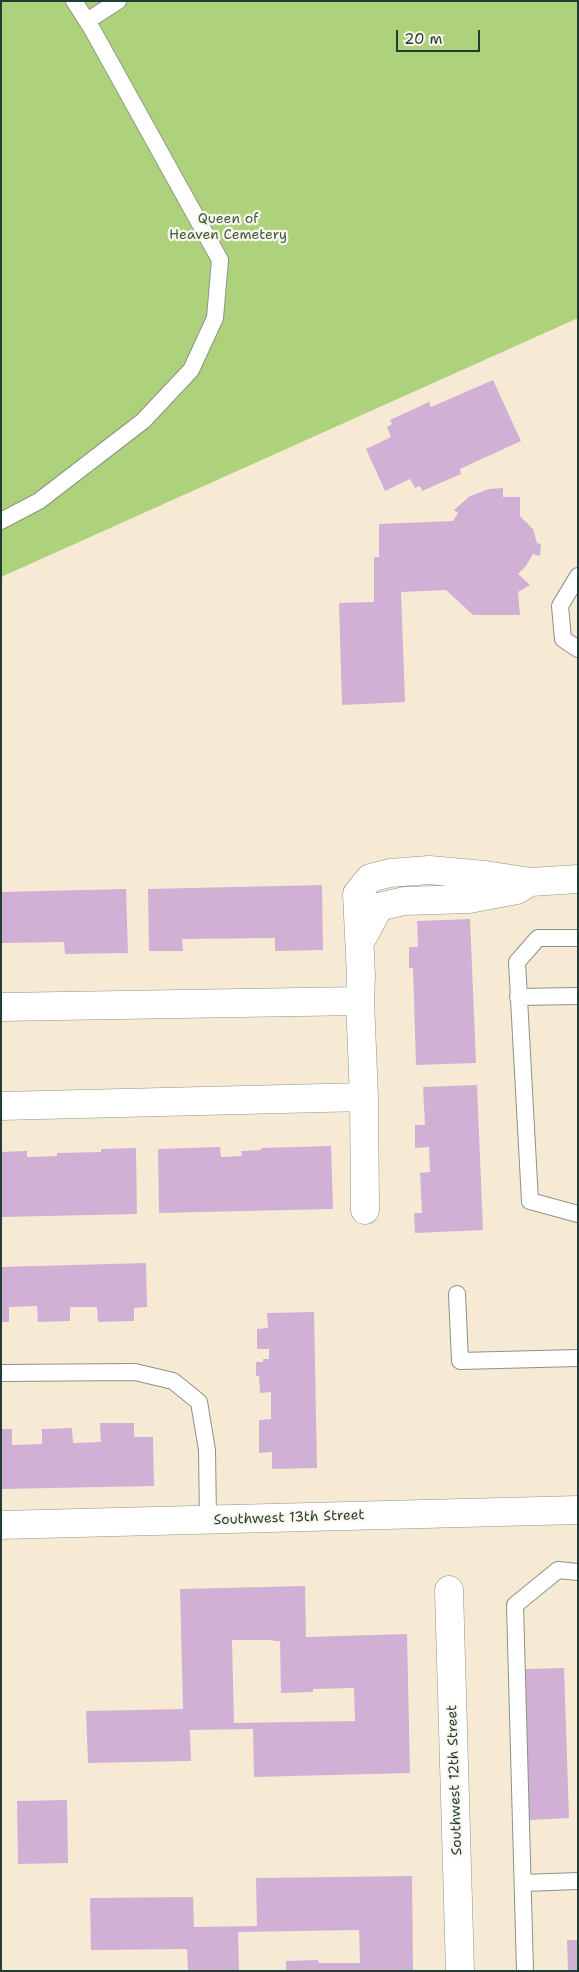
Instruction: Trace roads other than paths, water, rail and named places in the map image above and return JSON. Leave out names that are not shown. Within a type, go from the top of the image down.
[{"type":"street","points":[[365,1210],[361,976],[357,894],[370,878],[390,872],[429,870],[485,875],[531,882],[578,880]]},
{"type":"street","points":[[1,1007],[360,1001]]},
{"type":"street","points":[[1,1106],[364,1097]]},
{"type":"street","name":"Southwest 13th Street","points":[[1,1525],[578,1510]]},
{"type":"street","name":"Southwest 12th Street","points":[[450,1590],[460,1971]]},
{"type":"lane","points":[[1,521],[39,501],[143,421],[190,370],[215,318],[220,260],[87,21],[74,1]]},
{"type":"lane","points":[[87,21],[118,1]]},
{"type":"lane","points":[[578,576],[560,606],[563,640],[578,649]]},
{"type":"lane","points":[[578,938],[538,938],[516,962],[530,1201],[578,1214]]},
{"type":"lane","points":[[518,997],[578,996]]},
{"type":"lane","points":[[456,1294],[460,1361],[578,1358]]},
{"type":"lane","points":[[1,1373],[135,1372],[173,1381],[199,1402],[207,1450],[208,1520]]},
{"type":"lane","points":[[525,1971],[515,1605],[558,1570],[578,1572]]},
{"type":"lane","points":[[522,1883],[578,1881]]},
{"type":"park label","name":"Queen of Heaven Cemetery","points":[[228,227]]}]
